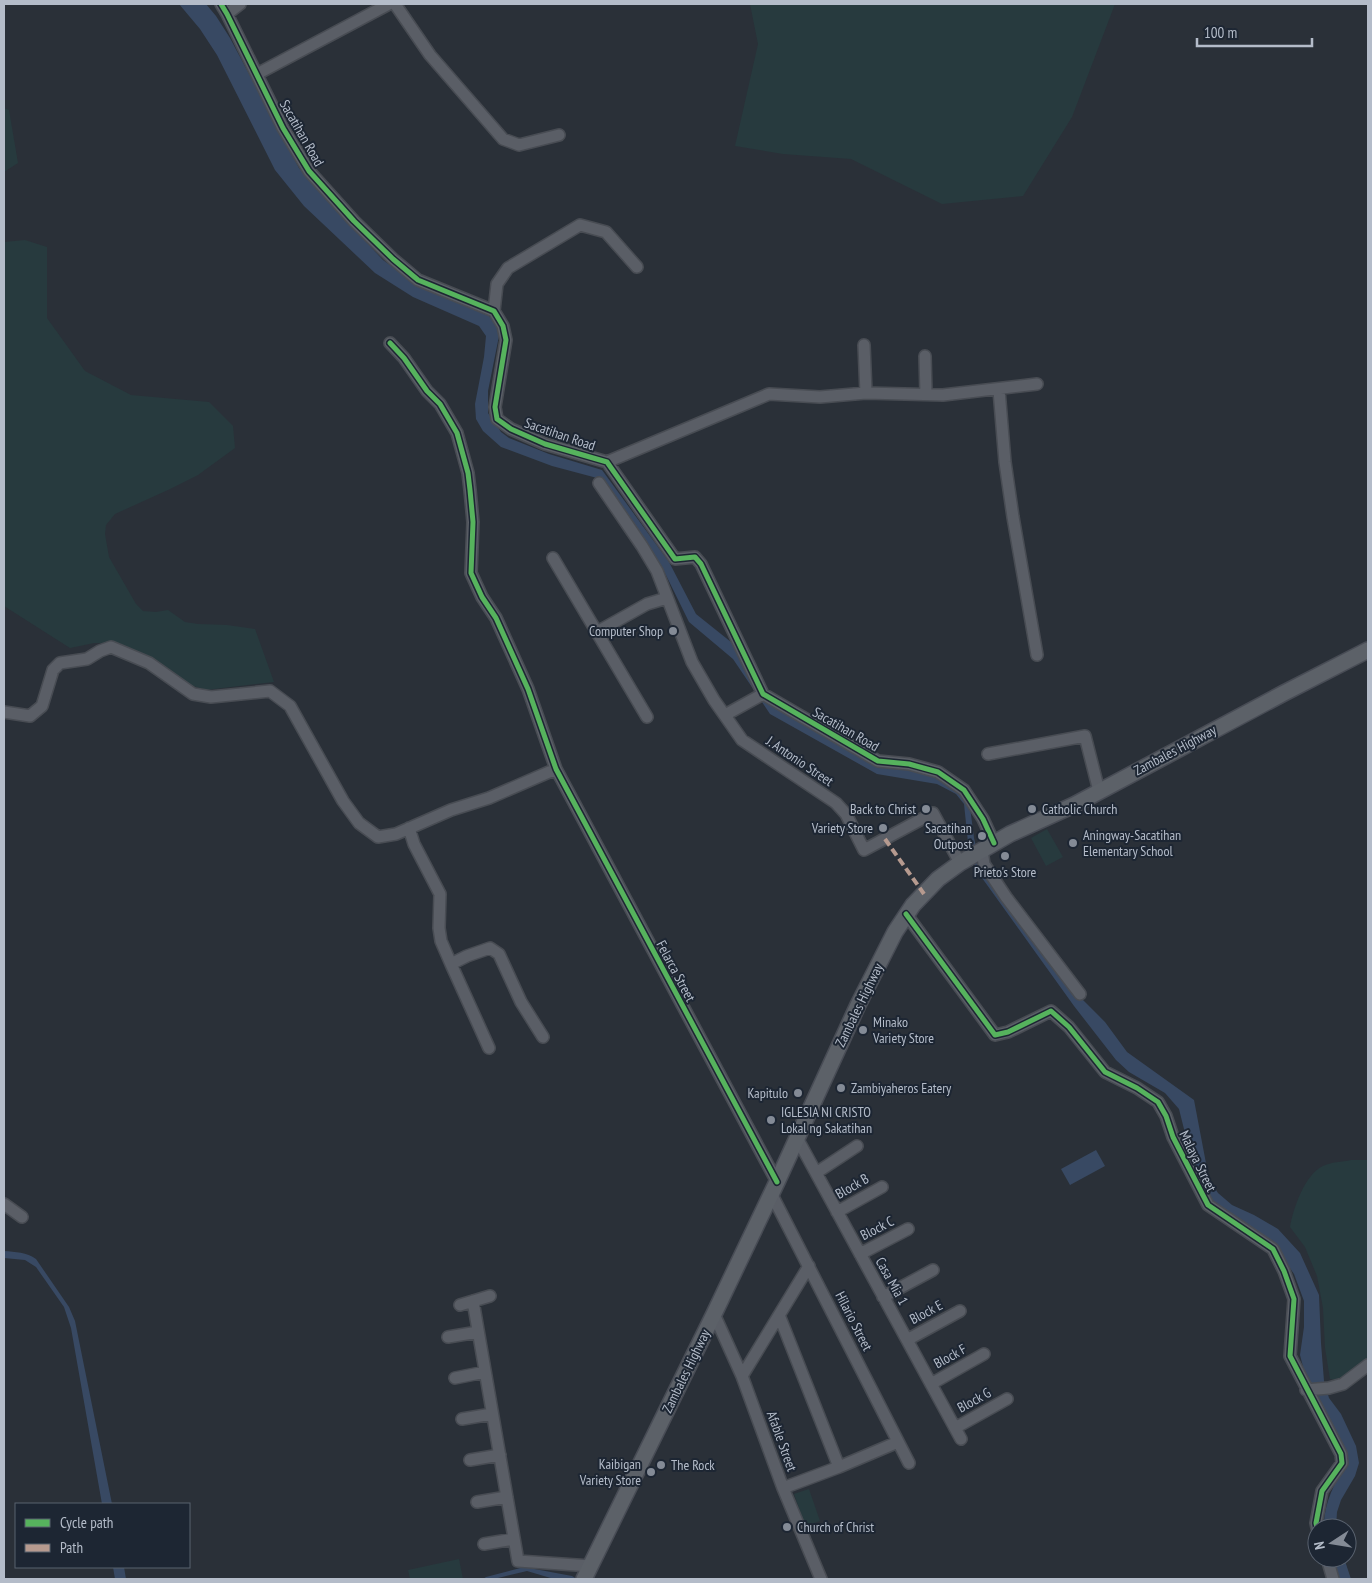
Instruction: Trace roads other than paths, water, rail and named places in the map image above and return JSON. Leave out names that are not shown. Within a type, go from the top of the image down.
[{"type":"main road","name":"Zambales Highway","points":[[587,1572],[714,1314],[858,1005],[906,914],[938,879],[962,861],[1010,834],[1074,805],[1368,650]]},
{"type":"street","points":[[224,9],[240,4]]},
{"type":"street","points":[[257,74],[389,4]]},
{"type":"street","points":[[395,4],[430,55],[503,139],[519,145],[559,135]]},
{"type":"street","name":"Sacatihan Road","points":[[224,9],[283,128],[309,171],[354,220],[393,259],[418,280],[494,311],[503,326],[506,340],[494,407],[497,419],[511,429],[545,444],[607,462],[675,559],[695,557],[701,564],[763,694],[878,761],[909,764],[938,772],[964,790],[984,819],[984,864],[1006,897],[1080,994]]},
{"type":"street","points":[[494,311],[497,284],[508,268],[580,225],[606,232],[637,267]]},
{"type":"street","name":"Felarca Street","points":[[390,343],[404,358],[427,391],[440,404],[457,433],[468,473],[470,490],[473,522],[472,572],[482,597],[496,618],[528,689],[556,770],[774,1187]]},
{"type":"street","points":[[864,345],[866,393]]},
{"type":"street","points":[[926,356],[926,394]]},
{"type":"street","points":[[607,462],[769,394],[820,397],[866,393],[943,396],[1037,384]]},
{"type":"street","points":[[999,390],[1005,462],[1037,656]]},
{"type":"street","name":"J. Antonio Street","points":[[598,483],[657,571],[692,662],[742,740],[836,803],[846,814],[864,850],[934,813],[962,861]]},
{"type":"street","points":[[553,558],[647,718]]},
{"type":"street","points":[[597,632],[647,604],[667,598]]},
{"type":"street","points":[[4,712],[30,716],[42,706],[53,670],[60,663],[87,659],[100,650],[111,647],[149,663],[193,694],[211,696],[270,691],[290,706],[343,801],[359,822],[378,837],[396,834],[451,810],[489,798],[556,770]]},
{"type":"street","points":[[725,715],[763,694]]},
{"type":"street","points":[[988,754],[1085,736],[1099,791]]},
{"type":"street","points":[[409,828],[414,844],[440,894],[439,928],[441,941],[489,1048]]},
{"type":"street","name":"Malaya Street","points":[[906,914],[995,1035],[1008,1032],[1051,1011],[1069,1027],[1105,1072],[1137,1088],[1158,1102],[1166,1116],[1173,1138],[1208,1205],[1273,1249],[1284,1271],[1294,1299],[1290,1356],[1306,1390],[1341,1454],[1342,1464],[1322,1491],[1317,1518]]},
{"type":"street","points":[[444,948],[467,956]]},
{"type":"street","points":[[451,964],[490,948],[499,954],[521,1002],[543,1037]]},
{"type":"street","name":"Casa Mia 1","points":[[797,1138],[961,1439]]},
{"type":"street","points":[[816,1173],[857,1146]]},
{"type":"street","name":"Block B","points":[[837,1212],[882,1186]]},
{"type":"street","name":"Hilario Street","points":[[774,1187],[809,1266],[909,1463]]},
{"type":"street","points":[[4,1204],[22,1217]]},
{"type":"street","name":"Block C","points":[[860,1254],[908,1229]]},
{"type":"street","points":[[742,1376],[809,1266]]},
{"type":"street","points":[[884,1297],[933,1270]]},
{"type":"street","points":[[460,1305],[490,1296]]},
{"type":"street","points":[[472,1302],[518,1561],[587,1572]]},
{"type":"street","name":"Block E","points":[[907,1340],[960,1311]]},
{"type":"street","name":"Afable Street","points":[[714,1314],[742,1376],[783,1488],[821,1579]]},
{"type":"street","points":[[779,1315],[839,1467]]},
{"type":"street","points":[[448,1337],[478,1332]]},
{"type":"street","name":"Block F","points":[[931,1384],[984,1354]]},
{"type":"street","points":[[1306,1390],[1329,1388],[1343,1384],[1368,1364]]},
{"type":"street","points":[[455,1378],[485,1372]]},
{"type":"street","name":"Block G","points":[[955,1428],[1007,1399]]},
{"type":"street","points":[[462,1419],[492,1414]]},
{"type":"street","points":[[783,1488],[898,1442]]},
{"type":"street","points":[[470,1460],[500,1455]]},
{"type":"street","points":[[477,1502],[507,1497]]},
{"type":"street","points":[[484,1544],[514,1539]]},
{"type":"water","points":[[179,4],[206,4],[216,16],[230,38],[299,168],[383,260],[419,286],[489,316],[498,327],[499,336],[488,391],[488,413],[501,432],[509,438],[549,454],[602,470],[669,562],[696,614],[741,650],[771,699],[877,764],[939,774],[962,791],[970,807],[977,851],[1034,935],[1082,999],[1105,1022],[1127,1052],[1194,1100],[1209,1179],[1218,1193],[1232,1205],[1278,1229],[1300,1253],[1319,1295],[1324,1381],[1329,1398],[1341,1414],[1356,1446],[1359,1463],[1355,1476],[1341,1500],[1337,1518],[1324,1518],[1325,1511],[1330,1494],[1345,1463],[1307,1382],[1300,1355],[1304,1327],[1304,1301],[1294,1274],[1274,1245],[1256,1230],[1212,1202],[1199,1179],[1179,1109],[1165,1093],[1129,1072],[1116,1060],[1074,1006],[977,871],[969,852],[964,804],[956,794],[937,784],[877,774],[770,714],[733,659],[689,622],[661,565],[597,478],[552,466],[501,447],[483,431],[476,419],[475,404],[486,336],[479,326],[413,297],[375,273],[304,206],[275,170],[217,55],[200,29]]},
{"type":"water","points":[[1096,1150],[1105,1166],[1070,1185],[1061,1169]]},
{"type":"water","points":[[4,1251],[25,1254],[36,1259],[69,1307],[75,1321],[112,1503],[102,1503],[71,1328],[64,1307],[36,1267],[25,1260],[4,1258]]},
{"type":"water","points":[[524,1567],[572,1576],[577,1579],[554,1579],[527,1571],[494,1579],[483,1579]]},
{"type":"water","points":[[113,1568],[124,1568],[126,1579],[115,1579]]},
{"type":"water","points":[[1334,1568],[1347,1568],[1351,1579],[1337,1579]]},
{"type":"place","name":"Computer Shop","points":[[673,631]]},
{"type":"place","name":"Back to Christ","points":[[926,809]]},
{"type":"place","name":"Catholic Church","points":[[1032,809]]},
{"type":"place","name":"Variety Store","points":[[883,828]]},
{"type":"place","name":"Sacatihan Outpost","points":[[982,836]]},
{"type":"place","name":"Aningway-Sacatihan Elementary School","points":[[1073,843]]},
{"type":"place","name":"Prieto's Store","points":[[1005,856]]},
{"type":"place","name":"Minako Variety Store","points":[[863,1030]]},
{"type":"place","name":"Zambiyaheros Eatery","points":[[841,1088]]},
{"type":"place","name":"Kapitulo","points":[[798,1093]]},
{"type":"place","name":"IGLESIA NI CRISTO Lokal ng Sakatihan","points":[[771,1120]]},
{"type":"place","name":"The Rock","points":[[661,1465]]},
{"type":"place","name":"Kaibigan Variety Store","points":[[651,1472]]},
{"type":"place","name":"Church of Christ","points":[[787,1527]]}]
